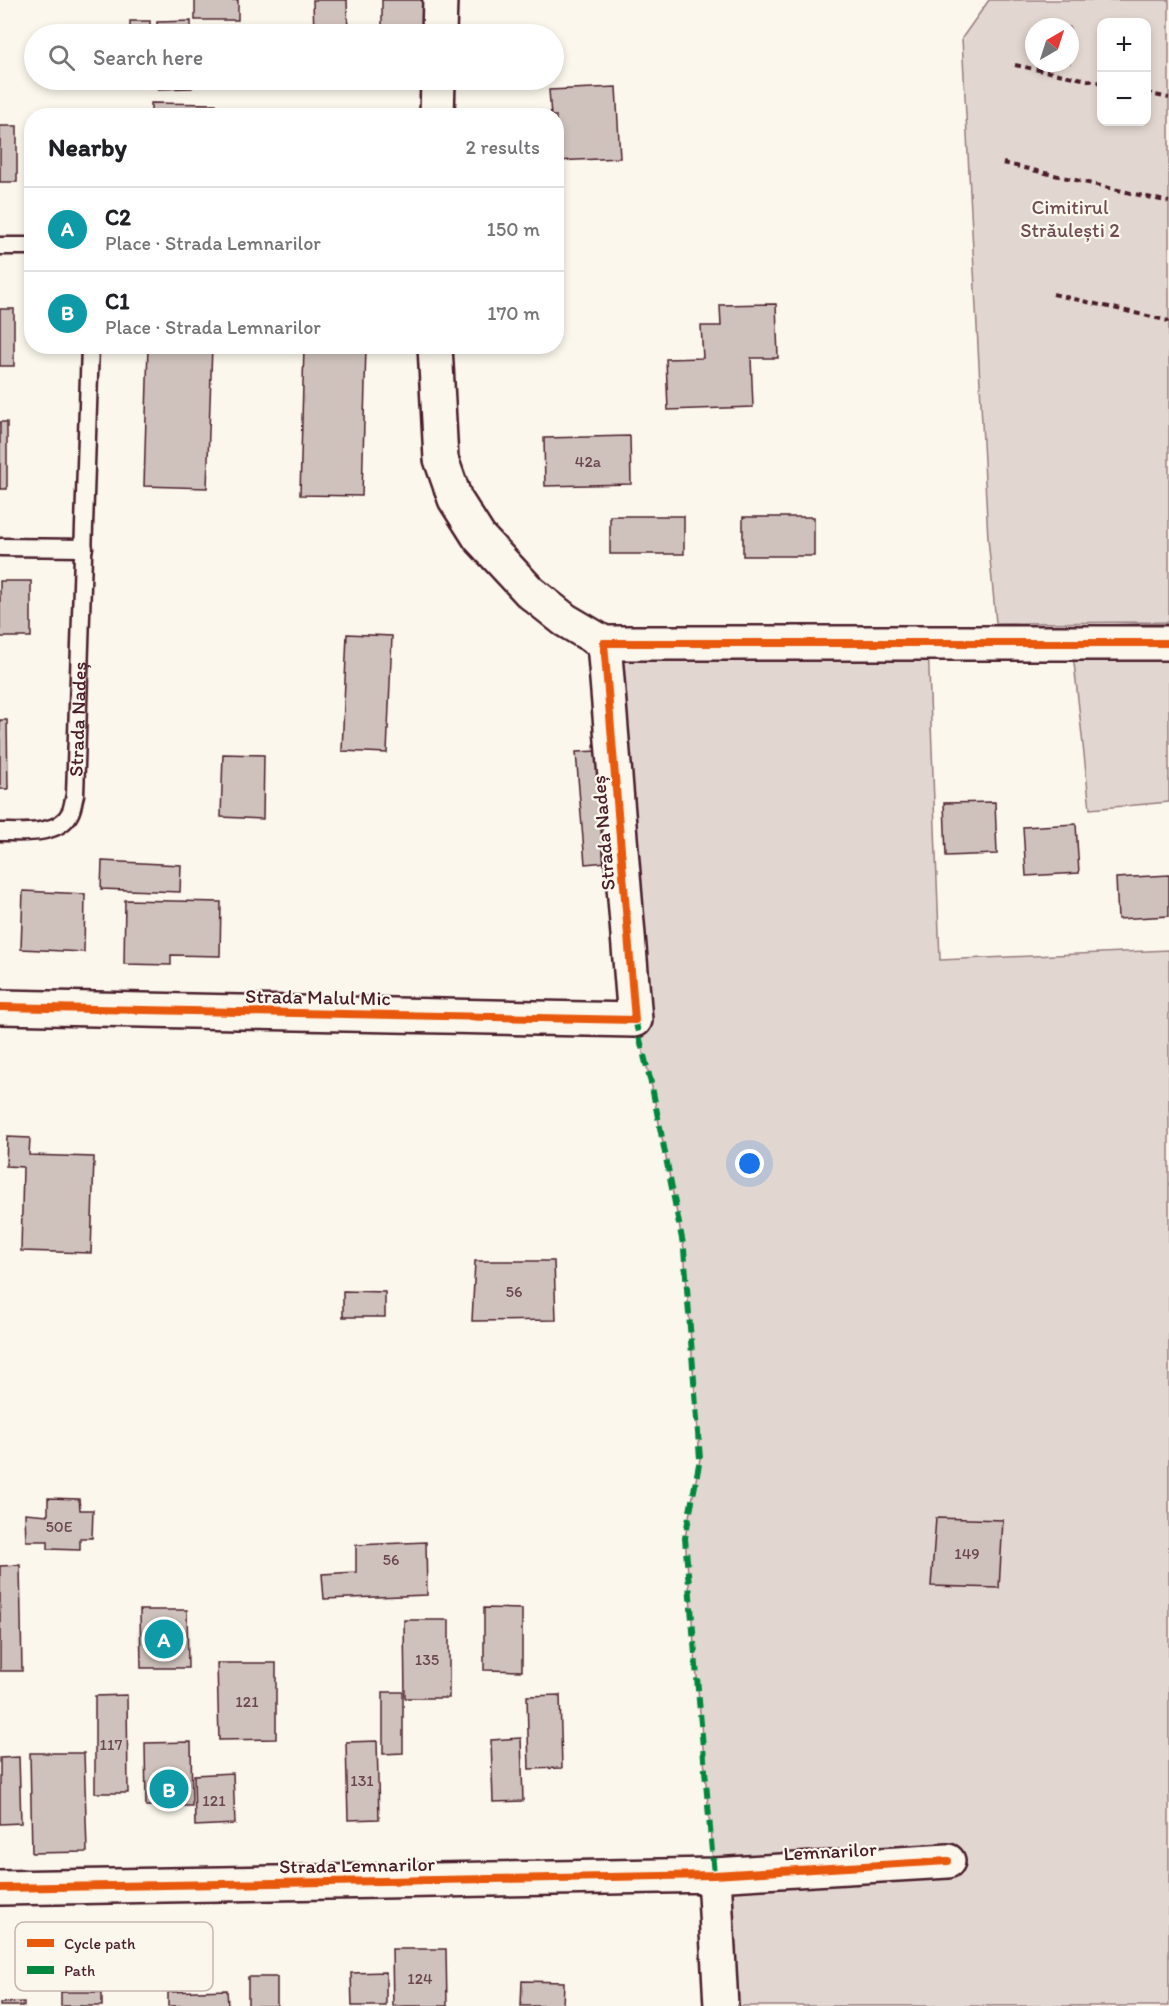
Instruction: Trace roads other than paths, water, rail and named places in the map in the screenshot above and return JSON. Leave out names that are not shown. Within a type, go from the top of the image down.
[{"type":"street","points":[[439,24],[440,0]]},
{"type":"street","points":[[437,108],[438,90]]},
{"type":"street","points":[[435,354],[441,459],[455,499],[479,537],[530,592],[565,620],[604,643],[1169,643]]},
{"type":"street","name":"Strada Nadeș","points":[[604,643],[635,1020]]},
{"type":"street","name":"Strada Malul Mic","points":[[0,1007],[635,1020]]},
{"type":"street","name":"Lemnarilor","points":[[714,1875],[948,1861]]},
{"type":"street","points":[[714,1875],[721,2006]]},
{"type":"street","name":"Strada Lemnarilor","points":[[0,1888],[714,1875]]},
{"type":"lane","points":[[0,246],[24,246]]},
{"type":"lane","name":"Strada Nadeș","points":[[0,832],[36,831],[57,827],[70,815],[75,795],[90,354]]},
{"type":"lane","points":[[0,547],[84,548]]},
{"type":"place","name":"C2","points":[[164,1639]]},
{"type":"place","name":"C1","points":[[169,1789]]},
{"type":"park label","name":"Cimitirul Străulești 2","points":[[1070,218]]}]
